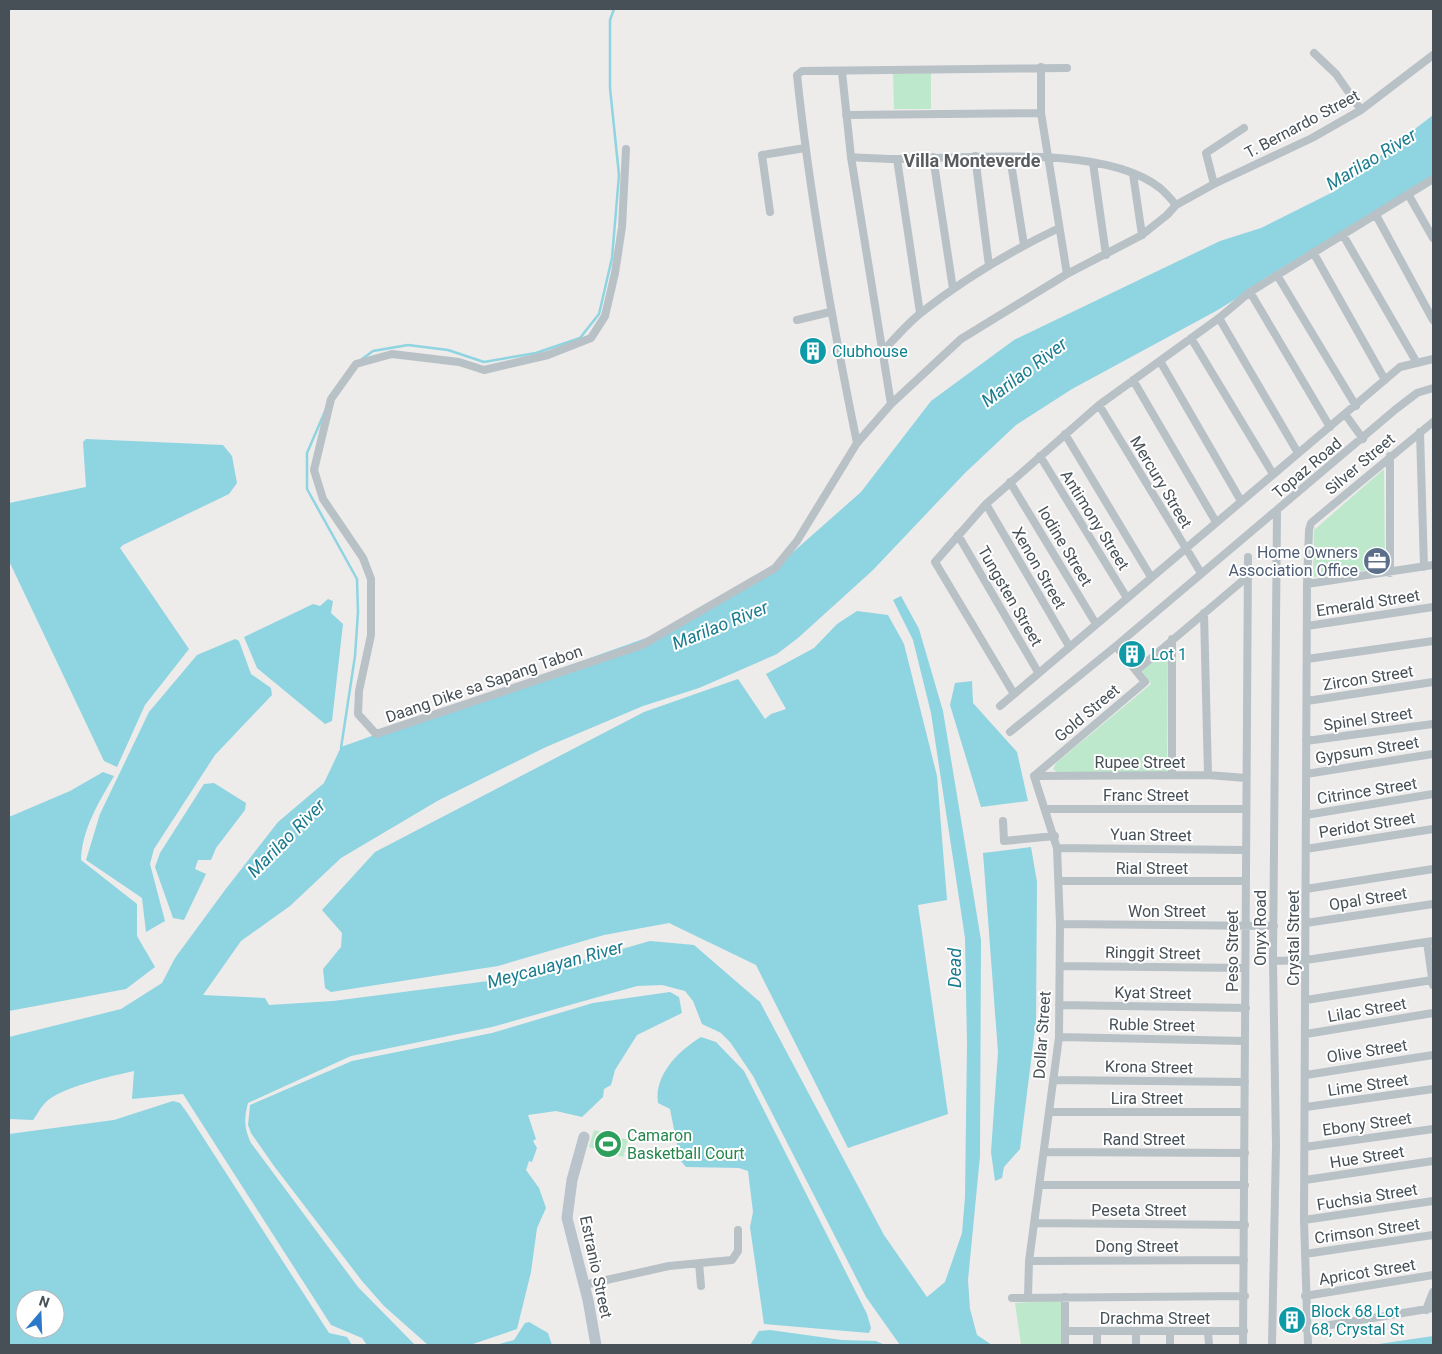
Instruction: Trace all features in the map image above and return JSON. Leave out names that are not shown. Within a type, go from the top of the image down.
[{"type":"street","points":[[1314,53],[1336,74],[1361,110]]},
{"type":"street","name":"T. Bernardo Street","points":[[817,506],[857,443],[891,404],[961,339],[1067,274],[1106,255],[1142,234],[1167,215],[1176,205],[1214,184],[1268,160],[1361,110],[1433,55]]},
{"type":"street","points":[[1041,68],[1041,113],[1058,228],[1067,274]]},
{"type":"street","points":[[857,443],[830,312],[805,148],[797,75],[802,70],[842,72],[1067,68]]},
{"type":"street","points":[[842,72],[851,157],[884,350],[891,404]]},
{"type":"street","points":[[846,115],[1041,113]]},
{"type":"street","points":[[1214,184],[1206,153],[1244,128]]},
{"type":"street","points":[[770,212],[762,155],[805,148]]},
{"type":"street","name":"Daang Dike sa Sapang Tabon","points":[[626,149],[622,227],[615,273],[604,316],[591,338],[548,355],[484,370],[459,362],[392,354],[356,364],[331,399],[314,470],[323,499],[363,558],[371,579],[371,635],[359,691],[358,714],[376,734],[642,645],[775,568],[797,541],[817,506]]},
{"type":"street","points":[[851,157],[897,159],[975,156],[1049,157],[1094,163],[1133,174],[1159,188],[1176,205]]},
{"type":"street","points":[[975,156],[989,266]]},
{"type":"street","points":[[933,157],[954,289]]},
{"type":"street","points":[[1010,157],[1024,245]]},
{"type":"street","points":[[897,159],[920,313]]},
{"type":"street","points":[[1094,163],[1106,255]]},
{"type":"street","points":[[1133,174],[1142,234]]},
{"type":"street","points":[[1014,694],[935,562],[986,504],[1099,405],[1219,318],[1250,292],[1433,179]]},
{"type":"street","points":[[1408,194],[1433,238]]},
{"type":"street","points":[[1376,215],[1433,320]]},
{"type":"street","points":[[884,350],[920,313],[954,289],[1024,245],[1058,228]]},
{"type":"street","points":[[1343,235],[1417,364]]},
{"type":"street","points":[[1313,252],[1385,380]]},
{"type":"street","points":[[1277,275],[1356,406]]},
{"type":"street","points":[[1250,292],[1330,427]]},
{"type":"street","points":[[797,320],[830,312]]},
{"type":"street","points":[[1219,318],[1298,453]]},
{"type":"street","points":[[1191,338],[1273,474]]},
{"type":"street","points":[[1000,706],[1400,367],[1433,359]]},
{"type":"street","points":[[1160,361],[1241,501]]},
{"type":"street","points":[[1133,380],[1216,522]]},
{"type":"street","name":"Topaz Road","points":[[1201,574],[1417,393],[1433,388]]},
{"type":"street","name":"Mercury Street","points":[[1099,405],[1201,574]]},
{"type":"street","points":[[1345,414],[1363,439]]},
{"type":"street","name":"Silver Street","points":[[1309,530],[1311,523],[1433,422]]},
{"type":"street","points":[[1420,432],[1424,567]]},
{"type":"street","points":[[1065,434],[1151,577]]},
{"type":"street","name":"Antimony Street","points":[[1040,456],[1127,598]]},
{"type":"street","points":[[1390,456],[1390,572]]},
{"type":"street","name":"Iodine Street","points":[[1010,482],[1096,624]]},
{"type":"street","name":"Xenon Street","points":[[986,504],[1069,646]]},
{"type":"street","name":"Onyx Road","points":[[1272,1345],[1276,1146],[1273,961],[1278,510]]},
{"type":"street","name":"Crystal Street","points":[[1308,1345],[1304,1220],[1307,584],[1309,530]]},
{"type":"street","name":"Tungsten Street","points":[[958,535],[1038,672]]},
{"type":"street","name":"Peso Street","points":[[1243,1345],[1245,1296],[1245,850],[1248,557]]},
{"type":"street","points":[[1307,584],[1433,565]]},
{"type":"street","name":"Gold Street","points":[[1010,732],[1201,574]]},
{"type":"street","points":[[1116,646],[1136,671],[1247,577]]},
{"type":"street","name":"Emerald Street","points":[[1307,626],[1433,606]]},
{"type":"street","points":[[1204,613],[1208,775]]},
{"type":"street","points":[[1172,639],[1172,775]]},
{"type":"street","points":[[1307,659],[1433,641]]},
{"type":"street","name":"Gold Street","points":[[1034,776],[1145,682],[1136,671]]},
{"type":"street","name":"Zircon Street","points":[[1307,701],[1433,682]]},
{"type":"street","name":"Spinel Street","points":[[1306,741],[1433,724]]},
{"type":"street","name":"Gypsum Street","points":[[1306,774],[1433,754]]},
{"type":"street","name":"Rupee Street","points":[[1034,776],[1208,775],[1246,778]]},
{"type":"street","name":"Dollar Street","points":[[1028,1298],[1029,1261],[1054,1080],[1059,1037],[1060,1005],[1060,924],[1057,848],[1034,776]]},
{"type":"street","name":"Citrince Street","points":[[1306,815],[1433,794]]},
{"type":"street","name":"Franc Street","points":[[1046,809],[1246,809]]},
{"type":"street","points":[[1003,820],[1004,841],[1054,836]]},
{"type":"street","name":"Peridot Street","points":[[1306,849],[1433,829]]},
{"type":"street","name":"Yuan Street","points":[[1057,848],[1245,850]]},
{"type":"street","points":[[1306,889],[1433,869]]},
{"type":"street","name":"Rial Street","points":[[1059,881],[1246,881]]},
{"type":"street","name":"Opal Street","points":[[1306,922],[1433,904]]},
{"type":"street","name":"Won Street","points":[[1060,924],[1274,926]]},
{"type":"street","points":[[1273,961],[1306,960],[1430,942],[1433,982],[1306,1000]]},
{"type":"street","name":"Ringgit Street","points":[[1060,966],[1245,968]]},
{"type":"street","name":"Kyat Street","points":[[1060,1005],[1246,1008]]},
{"type":"street","name":"Lilac Street","points":[[1306,1034],[1433,1012]]},
{"type":"street","name":"Ruble Street","points":[[1059,1037],[1245,1041]]},
{"type":"street","name":"Olive Street","points":[[1306,1075],[1433,1055]]},
{"type":"street","name":"Krona Street","points":[[1054,1080],[1245,1082]]},
{"type":"street","name":"Lime Street","points":[[1306,1107],[1433,1089]]},
{"type":"street","name":"Lira Street","points":[[1050,1112],[1244,1112]]},
{"type":"street","name":"Ebony Street","points":[[1305,1146],[1433,1129]]},
{"type":"street","name":"Estranio Street","points":[[584,1137],[572,1180],[567,1218],[584,1285],[596,1345]]},
{"type":"street","name":"Rand Street","points":[[1044,1152],[1245,1153]]},
{"type":"street","name":"Hue Street","points":[[1305,1180],[1433,1161]]},
{"type":"street","points":[[1039,1184],[1245,1185]]},
{"type":"street","name":"Fuchsia Street","points":[[1304,1220],[1433,1201]]},
{"type":"street","name":"Peseta Street","points":[[1034,1223],[1245,1225]]},
{"type":"street","points":[[584,1285],[669,1266],[735,1258],[738,1251],[738,1230]]},
{"type":"street","name":"Crimson Street","points":[[1305,1254],[1433,1234]]},
{"type":"street","name":"Dong Street","points":[[1029,1261],[1244,1260]]},
{"type":"street","points":[[699,1263],[701,1286]]},
{"type":"street","name":"Apricot Street","points":[[1305,1296],[1433,1275]]},
{"type":"street","points":[[1306,1329],[1429,1309],[1433,1292]]},
{"type":"street","points":[[1065,1296],[1065,1345]]},
{"type":"street","points":[[1012,1298],[1065,1296],[1245,1296]]},
{"type":"street","name":"Drachma Street","points":[[1065,1331],[1244,1331]]},
{"type":"street","points":[[1097,1331],[1097,1345]]},
{"type":"street","points":[[1136,1331],[1136,1345]]},
{"type":"street","points":[[1170,1331],[1170,1345]]},
{"type":"street","points":[[1208,1332],[1208,1345]]},
{"type":"green space","points":[[931,73],[931,109],[894,109],[893,74]]},
{"type":"green space","points":[[1384,469],[1385,568],[1313,577],[1314,530]]},
{"type":"green space","points":[[1168,649],[1167,772],[1058,773],[1053,769],[1056,763],[1151,684],[1142,671]]},
{"type":"green space","name":"Camaron Basketball Court","points":[[594,1130],[628,1140],[623,1157],[589,1147]]},
{"type":"green space","points":[[1062,1300],[1062,1345],[1021,1345],[1015,1303]]},
{"type":"water","name":"Marilao River","points":[[1433,115],[1433,176],[1262,280],[1262,283],[1216,311],[1072,389],[1016,425],[965,473],[873,570],[798,638],[777,654],[699,688],[643,706],[546,747],[439,800],[341,858],[290,906],[241,941],[203,995],[265,998],[269,1005],[333,1001],[528,976],[650,941],[694,945],[760,1002],[884,1235],[927,1297],[945,1282],[962,1233],[965,1197],[967,1043],[965,938],[931,713],[913,640],[893,600],[901,596],[919,629],[943,711],[981,940],[980,1156],[968,1280],[970,1309],[977,1335],[992,1345],[900,1345],[866,1297],[753,1076],[730,1042],[721,1033],[702,1024],[693,1001],[685,991],[662,985],[637,986],[492,1027],[351,1056],[248,1103],[245,1123],[251,1143],[358,1287],[415,1345],[367,1345],[362,1338],[331,1325],[183,1094],[132,1099],[134,1071],[87,1083],[62,1092],[45,1103],[33,1120],[9,1119],[9,1037],[121,1009],[162,983],[175,958],[278,822],[324,783],[341,747],[674,628],[775,568],[861,492],[931,401],[1014,340],[1220,241],[1261,228],[1335,191]]},
{"type":"water","points":[[86,439],[223,445],[232,456],[237,483],[229,494],[120,548],[189,649],[145,705],[117,767],[104,761],[9,561],[9,503],[86,487],[83,442]]},
{"type":"water","points":[[328,599],[333,601],[331,613],[343,624],[332,721],[325,724],[257,668],[244,637],[313,604],[320,606]]},
{"type":"water","points":[[857,611],[888,615],[904,644],[937,776],[947,900],[918,905],[948,1114],[848,1148],[756,965],[669,923],[604,935],[498,966],[331,992],[325,988],[323,969],[341,947],[342,933],[322,910],[375,852],[644,712],[738,679],[765,719],[771,714],[786,709],[766,674],[814,648],[837,624]]},
{"type":"water","points":[[235,639],[239,641],[251,674],[271,688],[272,695],[215,755],[154,849],[150,864],[165,921],[146,932],[142,898],[86,860],[100,814],[149,712],[197,655]]},
{"type":"water","points":[[972,681],[973,703],[1017,752],[1028,801],[981,807],[950,705],[955,683]]},
{"type":"water","points":[[103,772],[114,776],[97,806],[84,837],[81,860],[137,904],[137,936],[155,967],[126,989],[9,1011],[9,817],[70,791]]},
{"type":"water","points":[[214,783],[246,803],[245,810],[216,848],[211,860],[198,860],[195,869],[206,874],[184,920],[173,918],[155,867],[160,853],[204,784]]},
{"type":"water","points":[[1031,847],[1037,882],[1036,1021],[1020,1149],[1004,1167],[1002,1178],[995,1181],[991,1152],[998,1052],[983,853]]},
{"type":"water","points":[[670,992],[679,997],[682,1013],[637,1035],[615,1070],[611,1085],[604,1089],[603,1097],[582,1117],[556,1111],[528,1115],[536,1139],[533,1141],[537,1148],[532,1162],[529,1161],[526,1170],[539,1188],[546,1208],[537,1228],[531,1272],[517,1329],[470,1345],[428,1345],[384,1306],[362,1281],[274,1166],[251,1133],[248,1125],[250,1105],[352,1061],[492,1033],[593,1003]]},
{"type":"water","points":[[701,1037],[716,1042],[744,1071],[867,1314],[871,1328],[869,1333],[764,1324],[750,1227],[753,1212],[748,1171],[739,1168],[686,1167],[680,1160],[670,1109],[658,1103],[660,1083],[669,1065],[684,1049]]},
{"type":"water","points":[[173,1101],[180,1103],[329,1333],[347,1337],[352,1345],[9,1345],[9,1134],[114,1120]]},
{"type":"water","points":[[529,1322],[548,1333],[552,1345],[496,1345],[514,1340],[525,1323]]},
{"type":"water","points":[[770,1330],[842,1340],[876,1341],[885,1345],[750,1345],[759,1331]]},
{"type":"water","points":[[1433,1336],[1433,1345],[1372,1345]]},
{"type":"waterway","points":[[362,359],[373,351],[408,345],[448,350],[484,362],[536,353],[580,338],[599,314],[612,258],[619,175],[610,88],[610,20],[614,9]]},
{"type":"waterway","points":[[326,409],[307,453],[307,489],[357,579],[358,612],[355,656],[341,748]]},
{"type":"place","name":"Clubhouse","points":[[813,351]]},
{"type":"place","name":"Home Owners Association Office","points":[[1377,561]]},
{"type":"place","name":"Lot 1","points":[[1132,654]]},
{"type":"place","name":"Camaron Basketball Court","points":[[608,1144]]},
{"type":"place","name":"Block 68 Lot 68, Crystal St","points":[[1292,1320]]},
{"type":"district","name":"Villa Monteverde","points":[[972,160]]},
{"type":"water label","name":"Meycauayan River","points":[[555,964]]},
{"type":"water label","name":"Dead","points":[[954,968]]}]
